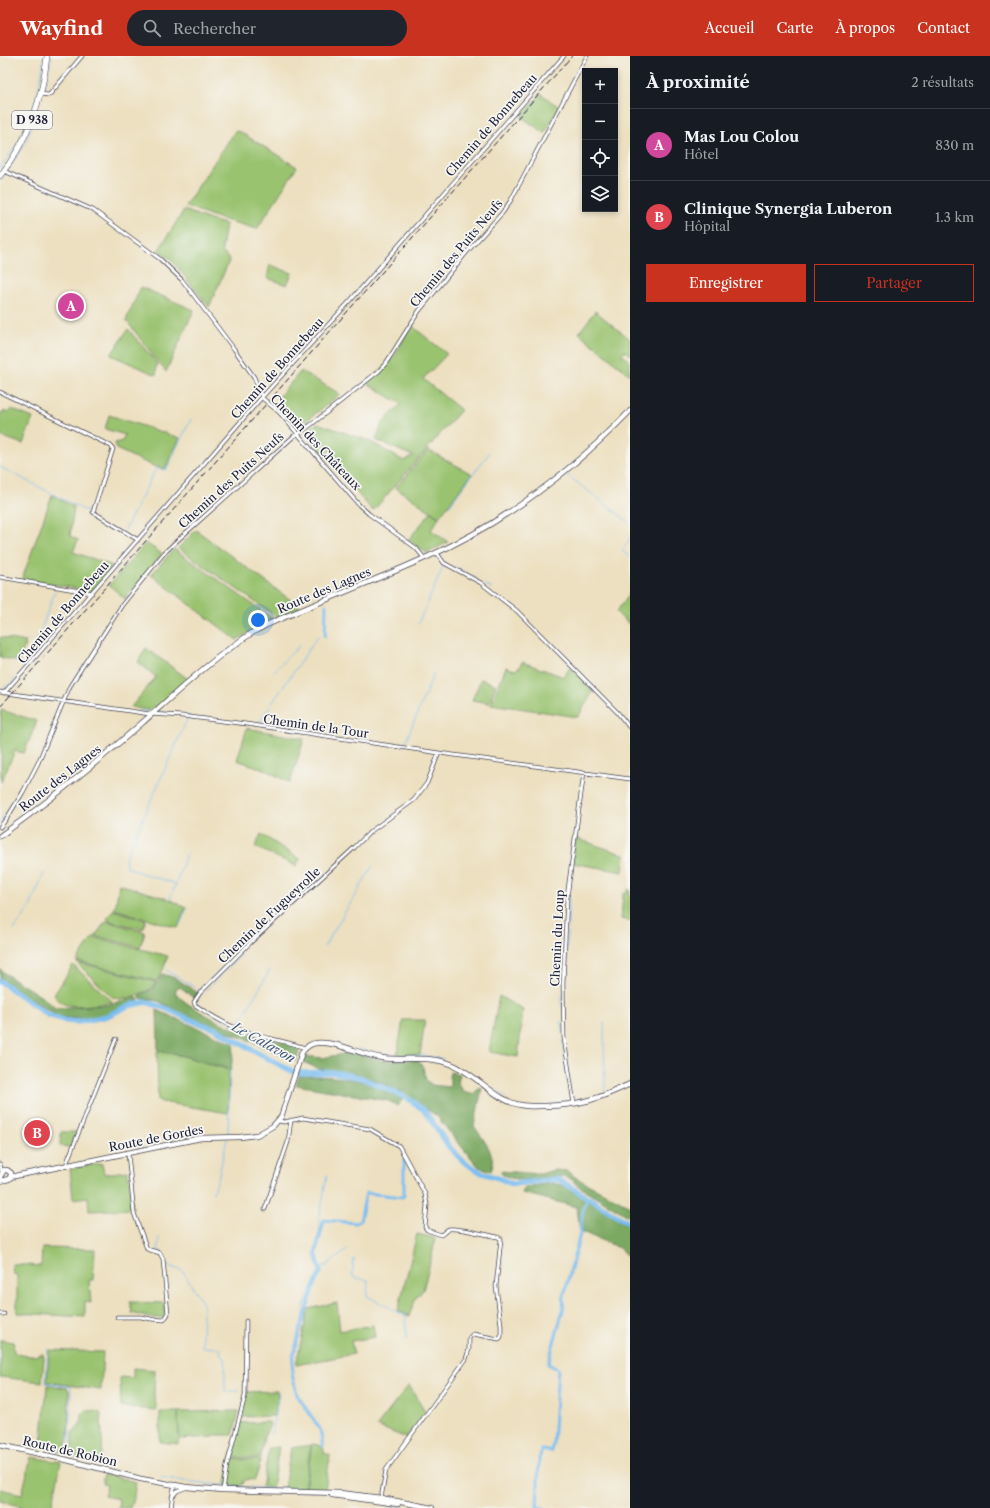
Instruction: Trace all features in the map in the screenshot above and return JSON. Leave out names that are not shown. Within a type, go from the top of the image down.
[{"type":"main road","name":"D 938","points":[[1,173],[16,153],[27,132],[40,94],[47,56]]},
{"type":"street","points":[[40,94],[50,94],[82,56]]},
{"type":"street","name":"Chemin de Bonnebeau","points":[[2,692],[92,593],[262,398],[346,306],[564,56]]},
{"type":"street","name":"Chemin des Puits Neufs","points":[[0,827],[20,797],[38,763],[70,686],[122,605],[164,553],[298,434],[320,418],[386,363],[411,322],[431,295],[503,212],[511,200],[587,56]]},
{"type":"street","name":"Chemin des Châteaux","points":[[1,173],[93,210],[160,259],[182,280],[234,349],[254,377],[262,398],[279,412],[369,514],[416,548],[424,558]]},
{"type":"street","points":[[0,392],[111,446],[112,449],[93,512],[138,540]]},
{"type":"street","name":"Route des Lagnes","points":[[0,836],[68,786],[186,683],[257,630],[437,553],[478,532],[507,514],[539,491],[590,450],[630,411]]},
{"type":"street","points":[[437,553],[444,563],[481,583],[517,611],[618,713],[630,728]]},
{"type":"street","points":[[0,577],[92,593]]},
{"type":"street","name":"Chemin de la Tour","points":[[2,692],[63,702],[152,714],[184,716],[630,779]]},
{"type":"street","name":"Chemin de Fugueyrolle","points":[[305,1048],[288,1041],[230,1026],[195,1005],[194,1002],[200,993],[251,942],[371,831],[414,800],[427,783],[439,753]]},
{"type":"street","name":"Chemin du Loup","points":[[574,1104],[564,1038],[564,984],[567,897],[584,772]]},
{"type":"street","points":[[67,1166],[67,1162],[116,1039]]},
{"type":"street","points":[[366,1500],[381,1499],[386,1470],[466,1359],[469,1349],[469,1338],[473,1334],[499,1339],[501,1337],[496,1286],[501,1239],[498,1237],[452,1229],[441,1235],[427,1230],[427,1200],[425,1194],[399,1146],[377,1132],[370,1129],[303,1118],[284,1122],[279,1121],[283,1114],[300,1057],[305,1048],[313,1043],[322,1043],[381,1058],[435,1059],[453,1064],[517,1105],[525,1106],[574,1104],[594,1100],[630,1084]]},
{"type":"street","points":[[265,1209],[288,1142],[291,1120]]},
{"type":"street","name":"Route de Gordes","points":[[2,1180],[201,1138],[257,1135],[279,1121]]},
{"type":"street","points":[[117,1317],[141,1317],[164,1320],[168,1314],[163,1259],[160,1253],[147,1249],[134,1213],[128,1154]]},
{"type":"street","points":[[0,1164],[4,1173],[10,1178]]},
{"type":"street","points":[[4,1173],[20,1176]]},
{"type":"street","points":[[2,1180],[4,1173]]},
{"type":"street","points":[[223,1489],[227,1465],[245,1396],[246,1321]]},
{"type":"street","name":"Route de Robion","points":[[0,1445],[176,1486],[241,1490],[340,1493],[432,1508]]},
{"type":"street","points":[[171,1508],[172,1497],[176,1486]]},
{"type":"street","points":[[172,1497],[176,1486]]},
{"type":"street","name":"Route de Robion","points":[[176,1486],[223,1489]]},
{"type":"street","name":"Route de Robion","points":[[318,1493],[426,1507]]},
{"type":"green space","points":[[541,94],[559,107],[545,133],[521,117]]},
{"type":"green space","points":[[235,131],[240,132],[297,167],[257,229],[218,218],[185,206]]},
{"type":"green space","points":[[184,210],[210,220],[226,224],[222,252],[230,259],[209,307],[170,258],[158,251]]},
{"type":"green space","points":[[270,265],[292,273],[287,285],[267,278]]},
{"type":"green space","points":[[141,287],[194,310],[166,372],[126,320]]},
{"type":"green space","points":[[595,311],[630,339],[630,355],[625,351],[622,355],[630,361],[630,375],[579,333]]},
{"type":"green space","points":[[411,325],[447,354],[423,379],[461,410],[373,511],[305,434],[317,423],[369,441],[404,461],[413,456],[376,440],[382,424],[401,404],[367,383],[396,354]]},
{"type":"green space","points":[[128,329],[157,363],[156,375],[111,355]]},
{"type":"green space","points":[[301,371],[340,394],[305,422],[295,424],[276,400]]},
{"type":"green space","points":[[11,409],[33,418],[23,444],[0,436],[0,413],[3,413],[4,411],[8,413]]},
{"type":"green space","points":[[109,415],[180,438],[165,469],[153,466],[116,449],[115,443],[122,441],[125,435],[105,429]]},
{"type":"green space","points":[[428,450],[472,474],[439,517],[396,488]]},
{"type":"green space","points":[[52,495],[74,507],[70,536],[78,540],[73,552],[113,566],[92,591],[22,579]]},
{"type":"green space","points":[[431,512],[439,518],[431,530],[448,542],[427,553],[408,540]]},
{"type":"green space","points":[[196,530],[300,607],[278,618],[178,548]]},
{"type":"green space","points":[[146,543],[162,554],[125,599],[109,585]]},
{"type":"green space","points":[[174,549],[272,618],[237,640],[151,575]]},
{"type":"green space","points":[[630,593],[630,625],[616,612]]},
{"type":"green space","points":[[0,637],[26,642],[19,662],[0,657]]},
{"type":"green space","points":[[146,648],[188,679],[152,711],[131,707],[156,677],[138,662]]},
{"type":"green space","points":[[522,662],[564,677],[570,667],[593,691],[578,717],[491,704],[506,667],[515,670],[519,668]]},
{"type":"green space","points":[[481,679],[496,685],[489,703],[472,700]]},
{"type":"green space","points":[[1,710],[37,721],[24,753],[15,751],[1,782]]},
{"type":"green space","points":[[247,728],[304,739],[290,783],[266,770],[237,760]]},
{"type":"green space","points":[[261,834],[300,859],[296,866],[255,847]]},
{"type":"green space","points":[[575,838],[625,855],[623,872],[572,863]]},
{"type":"green space","points":[[119,884],[169,899],[186,908],[178,928],[114,909]]},
{"type":"green space","points":[[627,890],[630,890],[630,921],[621,919],[623,893],[627,894]]},
{"type":"green space","points":[[113,910],[146,920],[143,929],[109,921],[107,919]]},
{"type":"green space","points":[[106,921],[145,932],[140,947],[95,936]]},
{"type":"green space","points":[[93,937],[168,956],[161,975],[156,981],[77,961]]},
{"type":"green space","points":[[76,962],[156,982],[150,989],[135,996],[120,999],[112,997]]},
{"type":"green space","points":[[73,965],[113,1002],[74,1006],[64,1004],[60,1001],[54,995]]},
{"type":"green space","points":[[0,969],[42,997],[55,1008],[107,1005],[137,997],[139,1000],[103,1016],[81,1019],[59,1017],[22,994],[0,978]]},
{"type":"green space","points":[[163,974],[175,978],[198,993],[195,998],[180,987],[175,991],[186,1002],[206,1015],[237,1030],[280,1041],[300,1049],[296,1061],[251,1041],[187,1016],[158,1001],[140,998],[140,995],[151,990]]},
{"type":"green space","points":[[499,996],[523,1010],[518,1057],[489,1052]]},
{"type":"green space","points":[[157,1010],[234,1044],[231,1070],[158,1050]]},
{"type":"green space","points":[[403,1020],[425,1020],[420,1055],[397,1055]]},
{"type":"green space","points":[[157,1051],[183,1056],[229,1070],[228,1113],[162,1102],[158,1100]]},
{"type":"green space","points":[[353,1052],[383,1061],[418,1060],[423,1067],[426,1080],[432,1085],[450,1087],[450,1072],[460,1074],[458,1083],[464,1092],[473,1094],[480,1088],[482,1089],[474,1126],[491,1153],[493,1165],[491,1171],[479,1167],[437,1116],[402,1093],[384,1084],[356,1074],[319,1069],[303,1062],[305,1056],[322,1058]]},
{"type":"green space","points":[[299,1076],[330,1077],[361,1081],[384,1088],[403,1099],[397,1106],[389,1101],[296,1085]]},
{"type":"green space","points":[[61,1132],[76,1132],[70,1147],[60,1146]]},
{"type":"green space","points":[[102,1163],[104,1174],[128,1171],[133,1209],[89,1211],[88,1197],[73,1199],[70,1169]]},
{"type":"green space","points":[[554,1170],[567,1171],[578,1179],[630,1206],[630,1217],[580,1187],[571,1179],[563,1176],[522,1180],[503,1175],[500,1171],[540,1174]]},
{"type":"green space","points":[[553,1183],[565,1186],[630,1227],[630,1260],[619,1248],[580,1231],[577,1207],[522,1193],[525,1187]]},
{"type":"green space","points":[[417,1234],[435,1238],[423,1290],[416,1298],[409,1316],[398,1311]]},
{"type":"green space","points":[[42,1248],[95,1249],[93,1280],[89,1280],[91,1303],[85,1302],[85,1317],[17,1313],[17,1275],[13,1274],[12,1264],[41,1266]]},
{"type":"green space","points":[[130,1302],[165,1303],[165,1316],[153,1318],[132,1313]]},
{"type":"green space","points":[[337,1303],[340,1331],[373,1325],[375,1337],[351,1341],[354,1354],[296,1365],[308,1309]]},
{"type":"green space","points":[[0,1340],[14,1342],[13,1349],[17,1354],[33,1356],[43,1354],[42,1382],[0,1377]]},
{"type":"green space","points":[[49,1350],[103,1352],[101,1390],[47,1382]]},
{"type":"green space","points":[[133,1368],[155,1370],[154,1395],[157,1410],[121,1407],[120,1377],[133,1378]]},
{"type":"green space","points":[[47,1385],[67,1388],[69,1390],[68,1436],[65,1449],[62,1451],[41,1445]]},
{"type":"green space","points":[[409,1385],[425,1412],[406,1438],[377,1426]]},
{"type":"green space","points":[[277,1391],[278,1398],[274,1416],[241,1417],[246,1392]]},
{"type":"green space","points":[[86,1410],[99,1412],[101,1414],[102,1453],[99,1462],[71,1456],[69,1452],[72,1446],[72,1433],[81,1423],[82,1414]]},
{"type":"green space","points":[[239,1411],[233,1435],[214,1435],[214,1437],[179,1439],[178,1444],[160,1442],[160,1412]]},
{"type":"green space","points":[[269,1422],[270,1425],[264,1437],[260,1458],[231,1458],[240,1423]]},
{"type":"green space","points":[[312,1444],[319,1445],[324,1449],[324,1453],[330,1455],[325,1489],[323,1490],[305,1489]]},
{"type":"green space","points":[[311,1445],[304,1489],[284,1488],[291,1448]]},
{"type":"green space","points":[[279,1447],[272,1488],[262,1487],[269,1448]]},
{"type":"green space","points":[[31,1457],[61,1462],[52,1508],[20,1508],[20,1506],[0,1501],[0,1489],[22,1494]]},
{"type":"green space","points":[[230,1459],[260,1460],[255,1480],[248,1479],[240,1486],[226,1484]]},
{"type":"green space","points":[[104,1474],[136,1482],[133,1503],[131,1504],[130,1508],[118,1508],[119,1499],[104,1496],[107,1485],[102,1484]]},
{"type":"waterway","points":[[0,168],[19,140],[30,117],[38,93],[44,56]]},
{"type":"waterway","points":[[43,93],[51,56]]},
{"type":"waterway","points":[[8,171],[27,140],[32,126]]},
{"type":"waterway","points":[[0,181],[6,173]]},
{"type":"waterway","points":[[125,530],[156,468],[166,470],[191,419]]},
{"type":"waterway","points":[[449,506],[489,453]]},
{"type":"waterway","points":[[0,467],[88,512]]},
{"type":"waterway","points":[[566,474],[630,523]]},
{"type":"waterway","points":[[630,538],[622,551],[630,557]]},
{"type":"waterway","points":[[418,624],[444,565]]},
{"type":"waterway","points":[[455,567],[475,578]]},
{"type":"waterway","points":[[486,585],[491,588]]},
{"type":"waterway","points":[[29,640],[37,641],[55,591]]},
{"type":"waterway","points":[[325,636],[326,605]]},
{"type":"waterway","points":[[258,724],[318,636]]},
{"type":"waterway","points":[[274,671],[300,645]]},
{"type":"waterway","points":[[404,746],[434,673]]},
{"type":"waterway","points":[[0,690],[11,683],[15,678]]},
{"type":"waterway","points":[[139,711],[152,712]]},
{"type":"waterway","points":[[157,712],[176,714]]},
{"type":"waterway","points":[[170,898],[176,884],[127,867],[125,859],[189,715],[187,715]]},
{"type":"waterway","points":[[0,823],[19,794]]},
{"type":"waterway","points":[[176,884],[187,852]]},
{"type":"waterway","points":[[324,947],[373,866]]},
{"type":"waterway","points":[[14,930],[30,907],[44,873]]},
{"type":"waterway","points":[[565,990],[569,895]]},
{"type":"waterway","points":[[180,924],[187,908]]},
{"type":"waterway","points":[[234,1025],[197,1004],[197,999],[241,955]]},
{"type":"waterway","points":[[166,970],[199,990],[223,968]]},
{"type":"waterway","points":[[238,1025],[270,970]]},
{"type":"waterway","name":"Le Calavon","points":[[0,981],[48,1015],[66,1021],[78,1022],[107,1016],[128,1006],[146,1002],[165,1008],[216,1029],[292,1071],[301,1073],[333,1072],[362,1078],[407,1098],[424,1110],[449,1147],[464,1162],[482,1173],[512,1184],[558,1179],[630,1224]]},
{"type":"waterway","points":[[562,995],[562,1007]]},
{"type":"waterway","points":[[562,1021],[562,1033]]},
{"type":"waterway","points":[[604,1023],[605,1092]]},
{"type":"waterway","points":[[563,1041],[571,1100],[570,1103]]},
{"type":"waterway","points":[[358,1049],[385,1055],[424,1056],[444,1059]]},
{"type":"waterway","points":[[228,1136],[230,1071]]},
{"type":"waterway","points":[[488,1085],[505,1097]]},
{"type":"waterway","points":[[213,1193],[218,1179],[227,1139]]},
{"type":"waterway","points":[[323,1446],[320,1429],[297,1395],[292,1374],[293,1358],[301,1326],[315,1284],[321,1272],[316,1253],[324,1220],[356,1223],[360,1221],[366,1193],[403,1197],[404,1160]]},
{"type":"waterway","points":[[304,1307],[319,1271],[314,1254],[321,1223],[319,1220],[327,1175]]},
{"type":"waterway","points":[[544,1508],[537,1507],[539,1459],[542,1450],[551,1451],[553,1444],[558,1369],[548,1364],[563,1310],[564,1295],[580,1234],[583,1208],[588,1197]]},
{"type":"waterway","points":[[159,1238],[158,1249],[162,1252],[163,1256]]},
{"type":"waterway","points":[[319,1267],[326,1266],[347,1250]]},
{"type":"waterway","points":[[354,1259],[352,1276],[368,1280],[367,1296],[406,1316],[406,1340]]},
{"type":"waterway","points":[[164,1261],[166,1265],[183,1271],[203,1304],[202,1347],[220,1348],[221,1355],[225,1358],[225,1391],[239,1391]]},
{"type":"waterway","points":[[48,1349],[46,1383],[71,1387],[69,1446],[63,1455]]},
{"type":"waterway","points":[[271,1434],[279,1393]]},
{"type":"waterway","points":[[160,1477],[241,1487],[333,1491]]},
{"type":"waterway","points":[[389,1505],[408,1508]]},
{"type":"railway","points":[[0,707],[572,56]]},
{"type":"place","name":"Mas Lou Colou","points":[[71,306]]},
{"type":"place","name":"Clinique Synergia Luberon","points":[[37,1133]]}]
